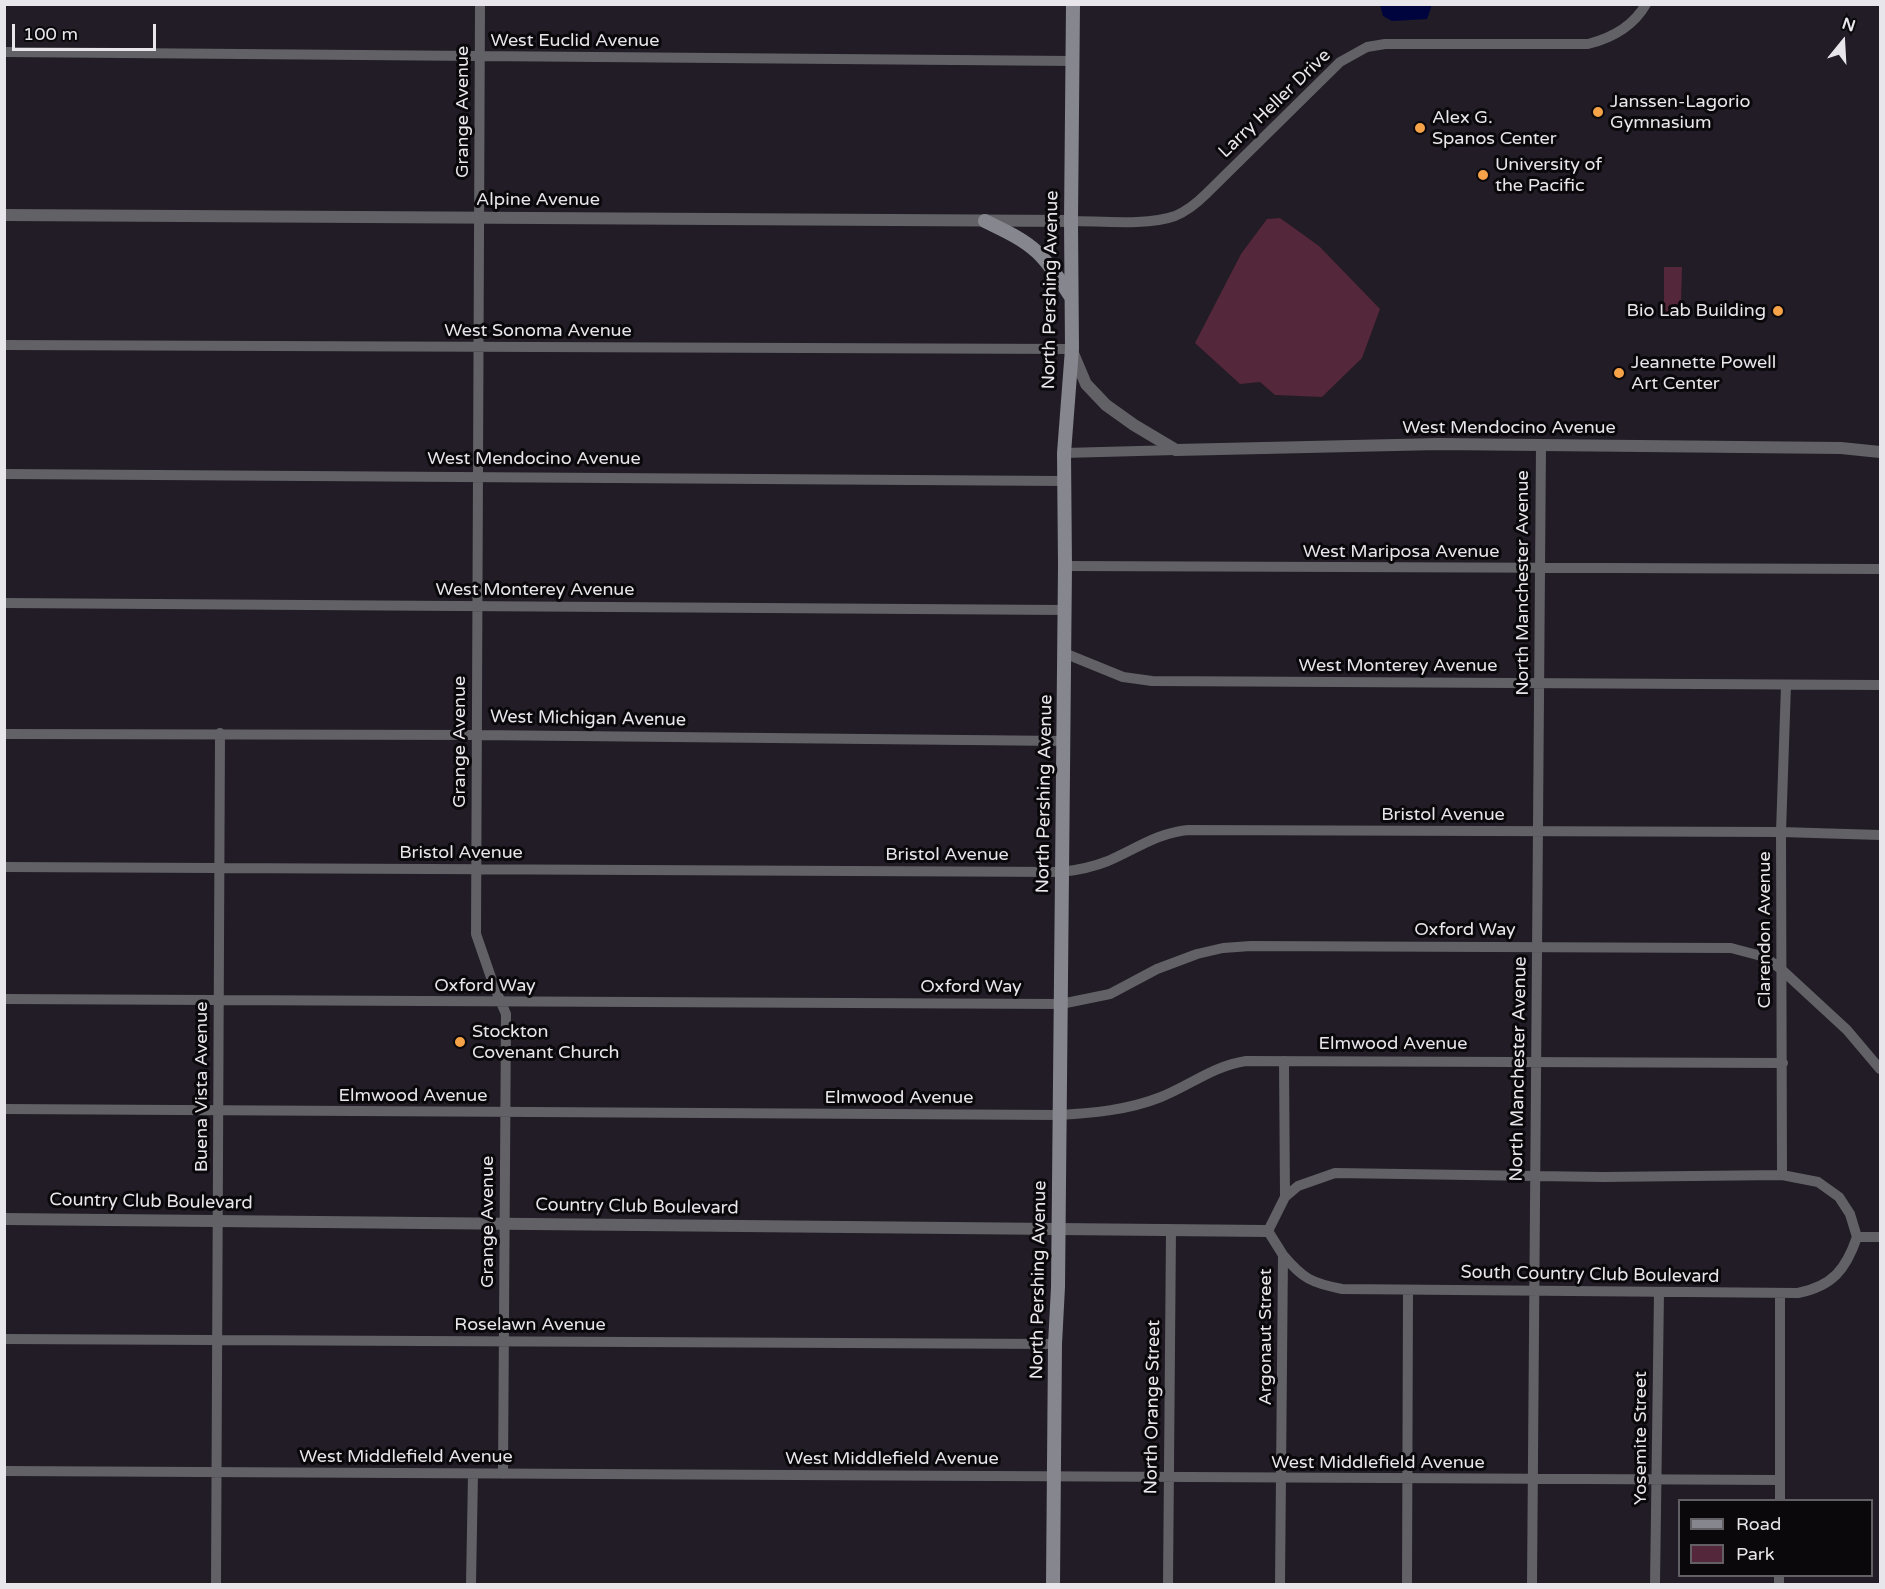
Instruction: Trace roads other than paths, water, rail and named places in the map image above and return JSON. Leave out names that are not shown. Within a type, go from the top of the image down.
[{"type":"main road","name":"North Pershing Avenue","points":[[1053,1584],[1065,610],[1063,481],[1072,349],[1073,4]]},
{"type":"main road","points":[[985,221],[1017,237],[1037,251],[1071,297]]},
{"type":"street","name":"Grange Avenue","points":[[480,4],[476,934],[506,1014],[503,1474]]},
{"type":"street","name":"Larry Heller Drive","points":[[1071,221],[1153,221],[1174,217],[1185,212],[1340,62],[1367,47],[1396,43],[1588,44],[1620,32],[1631,23],[1646,4]]},
{"type":"street","name":"West Euclid Avenue","points":[[4,52],[1073,61]]},
{"type":"street","name":"Alpine Avenue","points":[[4,215],[1071,221]]},
{"type":"street","name":"West Sonoma Avenue","points":[[4,345],[1072,349]]},
{"type":"street","points":[[1072,349],[1086,384],[1106,405],[1176,450]]},
{"type":"street","name":"West Mendocino Avenue","points":[[1064,453],[1439,444],[1841,448],[1881,445]]},
{"type":"street","name":"North Manchester Avenue","points":[[1532,1584],[1541,445]]},
{"type":"street","name":"West Mendocino Avenue","points":[[1841,448],[1881,452]]},
{"type":"street","name":"West Mendocino Avenue","points":[[4,474],[1063,481]]},
{"type":"street","name":"West Mariposa Avenue","points":[[1065,566],[1881,569]]},
{"type":"street","name":"West Monterey Avenue","points":[[4,603],[1065,610]]},
{"type":"street","name":"West Monterey Avenue","points":[[1064,653],[1123,677],[1140,681],[1881,686]]},
{"type":"street","name":"Clarendon Avenue","points":[[1782,1174],[1781,832],[1786,685]]},
{"type":"street","name":"West Michigan Avenue","points":[[4,734],[220,733],[1063,741]]},
{"type":"street","name":"Buena Vista Avenue","points":[[216,1584],[220,733]]},
{"type":"street","name":"Bristol Avenue","points":[[4,867],[1062,872],[1108,861],[1148,840],[1178,831],[1781,832],[1881,835]]},
{"type":"street","name":"Oxford Way","points":[[4,999],[1061,1004],[1110,994],[1175,962],[1223,948],[1251,946],[1731,948],[1765,957],[1782,970],[1847,1030],[1881,1068]]},
{"type":"street","points":[[1284,1061],[1285,1197]]},
{"type":"street","name":"Elmwood Avenue","points":[[4,1109],[1059,1115],[1101,1112],[1143,1104],[1178,1089],[1217,1068],[1235,1063],[1536,1061],[1783,1063]]},
{"type":"street","points":[[1268,1231],[1285,1197],[1298,1186],[1335,1173],[1535,1176],[1782,1174],[1818,1182],[1833,1192],[1842,1200],[1850,1214],[1857,1237],[1881,1237]]},
{"type":"street","name":"Country Club Boulevard","points":[[4,1219],[1268,1231]]},
{"type":"street","name":"North Orange Street","points":[[1168,1584],[1171,1230]]},
{"type":"street","name":"Argonaut Street","points":[[1268,1231],[1283,1255],[1280,1584]]},
{"type":"street","name":"South Country Club Boulevard","points":[[1283,1255],[1298,1273],[1317,1284],[1342,1289],[1798,1293],[1824,1286],[1844,1267],[1857,1237]]},
{"type":"street","points":[[1407,1584],[1408,1290]]},
{"type":"street","name":"Yosemite Street","points":[[1655,1584],[1659,1292]]},
{"type":"street","points":[[1780,1293],[1780,1499]]},
{"type":"street","name":"Roselawn Avenue","points":[[4,1339],[1055,1344]]},
{"type":"street","name":"West Middlefield Avenue","points":[[4,1471],[1780,1480]]},
{"type":"street","points":[[471,1584],[473,1474]]},
{"type":"place","name":"Janssen-Lagorio Gymnasium","points":[[1598,112]]},
{"type":"place","name":"Alex G. Spanos Center","points":[[1420,128]]},
{"type":"place","name":"University of the Pacific","points":[[1483,175]]},
{"type":"place","name":"Bio Lab Building","points":[[1778,311]]},
{"type":"place","name":"Jeannette Powell Art Center","points":[[1619,373]]},
{"type":"place","name":"Stockton Covenant Church","points":[[460,1042]]}]
